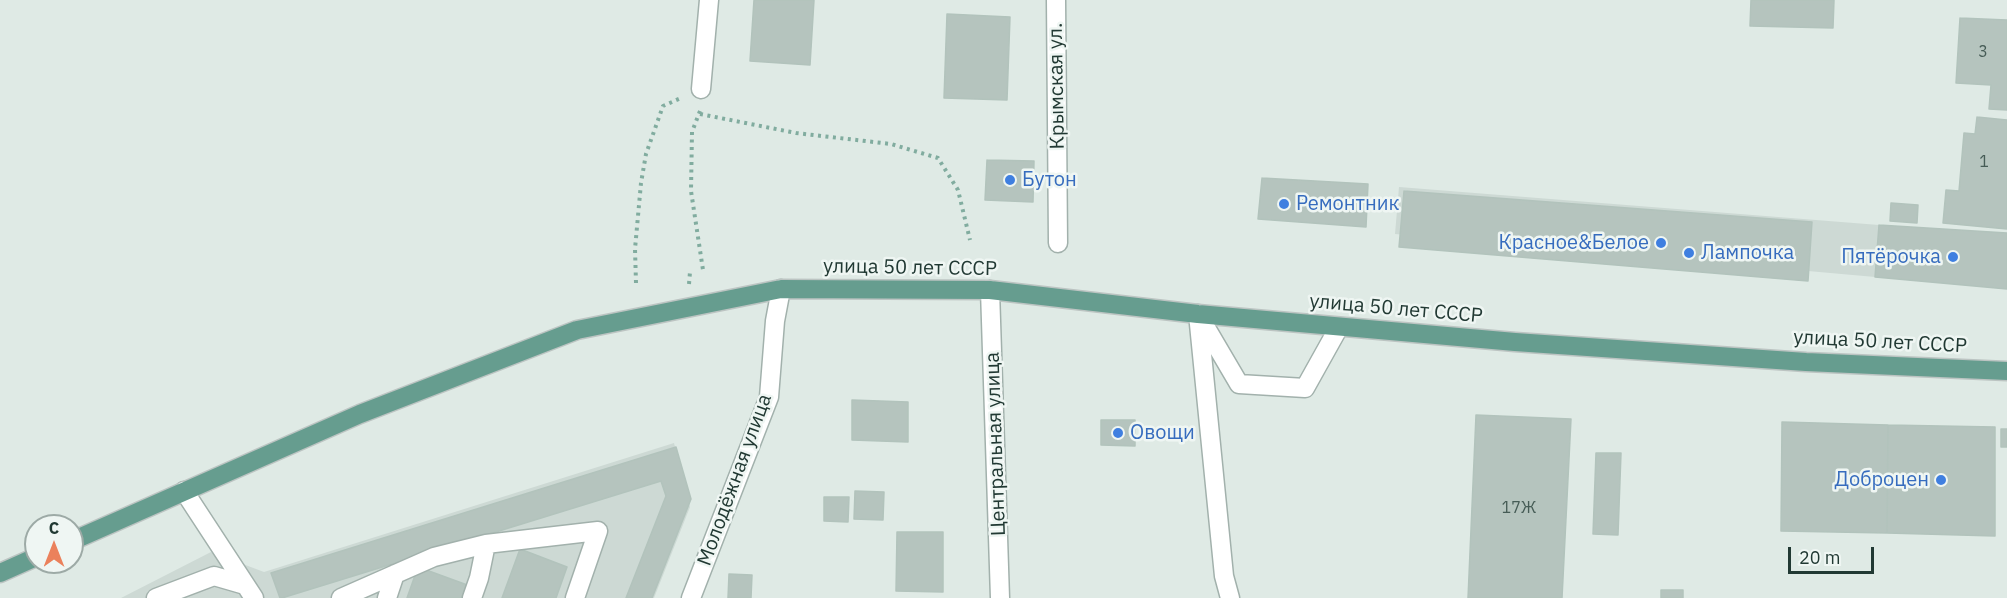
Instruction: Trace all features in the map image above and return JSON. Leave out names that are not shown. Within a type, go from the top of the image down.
[{"type":"main road","name":"улица 50 лет СССР","points":[[84,536],[360,414],[577,330],[781,289],[990,290],[1198,314],[1515,342],[1794,361],[2007,371]]},
{"type":"main road","points":[[0,573],[24,562]]},
{"type":"street","points":[[701,89],[710,0]]},
{"type":"street","name":"Крымская ул.","points":[[1056,0],[1058,243]]},
{"type":"street","name":"Молодёжная улица","points":[[691,598],[769,397],[775,321],[781,289]]},
{"type":"street","name":"Центральная улица","points":[[990,290],[1000,598]]},
{"type":"street","points":[[1198,314],[1239,384],[1305,388],[1339,327]]},
{"type":"street","points":[[1198,314],[1224,576],[1230,598]]},
{"type":"street","points":[[184,491],[249,592]]},
{"type":"street","points":[[341,598],[434,557],[486,544],[598,531],[575,598]]},
{"type":"street","points":[[472,598],[486,544]]},
{"type":"street","points":[[387,598],[395,574]]},
{"type":"street","points":[[156,598],[177,593],[214,576],[249,592]]},
{"type":"path","points":[[636,283],[634,249],[646,154],[663,106],[701,89],[700,114],[692,132],[692,191],[703,270]]},
{"type":"path","points":[[700,114],[796,133],[891,144],[938,158],[958,190],[970,240]]},
{"type":"shaded area","points":[[1399,187],[1879,225],[1875,277],[1395,234]]},
{"type":"shaded area","points":[[674,443],[690,507],[654,598],[121,598],[211,552],[264,572]]},
{"type":"building","points":[[754,0],[814,0],[810,65],[750,61]]},
{"type":"building","points":[[1751,0],[1834,0],[1833,28],[1750,26]]},
{"type":"building","points":[[947,14],[1010,17],[1007,100],[944,98]]},
{"type":"building","points":[[1960,18],[2007,20],[2007,110],[1989,109],[1991,85],[1956,83]]},
{"type":"building","points":[[1977,117],[2007,120],[2007,229],[1943,223],[1946,190],[1959,191],[1964,133],[1975,134]]},
{"type":"building","name":"Бутон","points":[[987,160],[1034,161],[1033,202],[985,200]]},
{"type":"building","points":[[1262,178],[1368,184],[1366,227],[1258,219]]},
{"type":"building","points":[[1404,191],[1812,222],[1808,281],[1399,247]]},
{"type":"building","points":[[1891,203],[1918,205],[1917,223],[1890,221]]},
{"type":"building","points":[[1879,225],[2007,233],[2007,289],[1875,277]]},
{"type":"building","points":[[852,400],[908,402],[908,442],[852,440]]},
{"type":"building","points":[[1476,415],[1571,419],[1562,598],[1468,598]]},
{"type":"building","name":"Овощи","points":[[1101,420],[1135,420],[1135,446],[1101,445]]},
{"type":"building","points":[[1782,422],[1888,425],[1887,533],[1781,531]]},
{"type":"building","name":"Доброцен","points":[[1888,425],[1995,427],[1995,536],[1887,533]]},
{"type":"building","points":[[2001,429],[2007,429],[2007,447],[2001,447]]},
{"type":"building","points":[[676,447],[691,499],[652,598],[626,598],[666,496],[661,481],[282,598],[280,598],[271,573]]},
{"type":"building","points":[[1596,453],[1621,453],[1618,535],[1593,534]]},
{"type":"building","points":[[855,491],[884,492],[883,520],[854,519]]},
{"type":"building","points":[[824,497],[849,497],[848,522],[824,521]]},
{"type":"building","points":[[897,532],[943,532],[943,592],[896,591]]},
{"type":"building","points":[[520,549],[567,567],[556,598],[502,598]]},
{"type":"building","points":[[418,567],[470,586],[465,598],[407,598]]},
{"type":"building","points":[[729,574],[752,575],[751,598],[728,598]]},
{"type":"building","points":[[1661,590],[1683,590],[1683,598],[1661,598]]},
{"type":"place","name":"Бутон","points":[[1010,180]]},
{"type":"place","name":"Ремонтник","points":[[1284,204]]},
{"type":"place","name":"Красное&Белое","points":[[1661,243]]},
{"type":"place","name":"Лампочка","points":[[1689,253]]},
{"type":"place","name":"Пятёрочка","points":[[1953,257]]},
{"type":"place","name":"Овощи","points":[[1118,433]]},
{"type":"place","name":"Доброцен","points":[[1941,480]]}]
